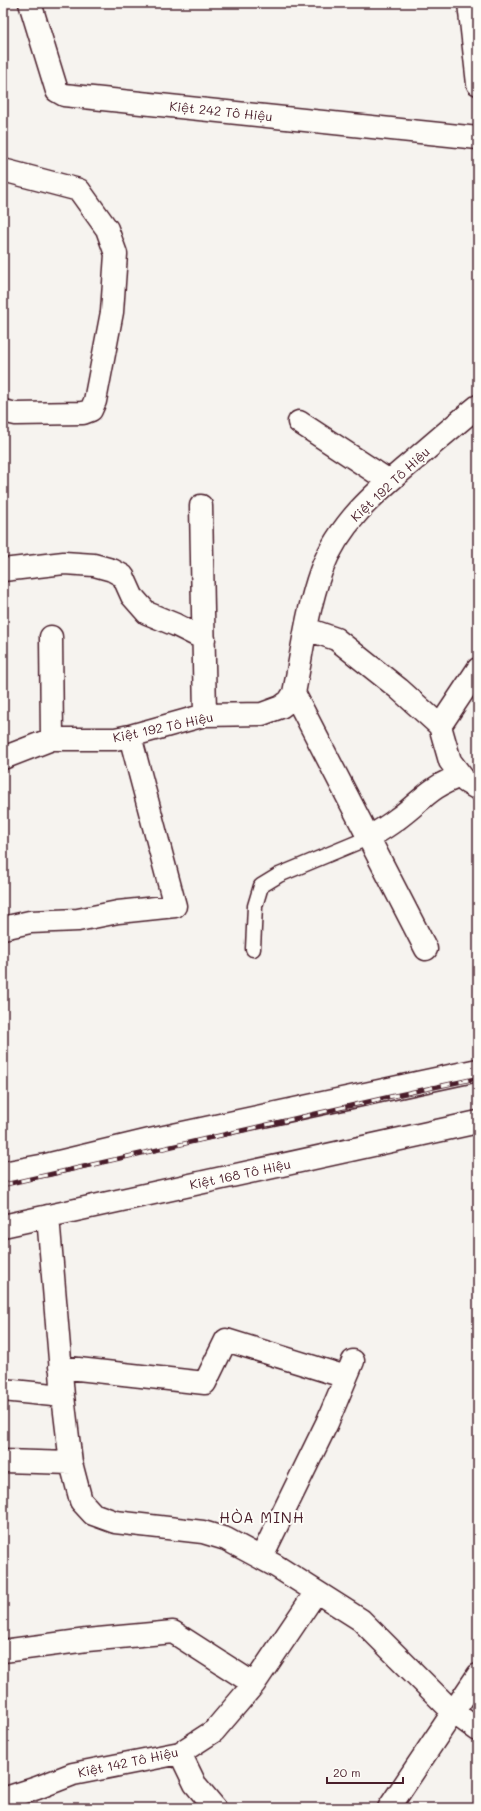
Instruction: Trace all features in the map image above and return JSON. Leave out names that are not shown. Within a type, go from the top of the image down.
[{"type":"street","name":"Kiệt 242 Tô Hiệu","points":[[30,3],[57,91],[64,95],[478,138]]},
{"type":"street","points":[[469,3],[478,84]]},
{"type":"street","points":[[3,170],[79,190],[107,229],[116,254],[112,312],[95,401],[91,410],[83,413],[16,414],[3,411]]},
{"type":"street","name":"Kiệt 192 Tô Hiệu","points":[[3,758],[52,739],[115,739],[205,715],[262,714],[281,707],[289,701],[294,693],[314,594],[322,570],[345,527],[359,509],[389,481],[478,406]]},
{"type":"street","points":[[299,422],[389,481]]},
{"type":"street","points":[[201,506],[205,715]]},
{"type":"street","points":[[3,570],[64,563],[94,565],[112,570],[123,576],[132,596],[148,613],[204,639]]},
{"type":"street","points":[[307,629],[336,639],[399,689],[440,726],[450,761],[466,782],[478,789]]},
{"type":"street","points":[[50,637],[52,739]]},
{"type":"street","points":[[440,726],[478,669]]},
{"type":"street","points":[[294,693],[426,949]]},
{"type":"street","points":[[3,928],[30,922],[78,920],[118,912],[175,906],[130,736]]},
{"type":"street","points":[[368,838],[397,820],[427,792],[439,785],[461,776]]},
{"type":"street","points":[[3,1173],[46,1165],[165,1136],[478,1070]]},
{"type":"street","name":"Kiệt 168 Tô Hiệu","points":[[3,1226],[478,1122]]},
{"type":"street","points":[[48,1216],[63,1396],[71,1463],[81,1501],[93,1514],[115,1522],[203,1532],[226,1539],[261,1558],[361,1620],[453,1712],[478,1730]]},
{"type":"street","points":[[60,1367],[205,1383],[226,1340],[350,1369],[327,1423],[261,1558]]},
{"type":"street","points":[[3,1390],[63,1396]]},
{"type":"street","points":[[3,1461],[71,1463]]},
{"type":"street","name":"Kiệt 142 Tô Hiệu","points":[[3,1799],[73,1774],[180,1753],[214,1731],[254,1684],[316,1592]]},
{"type":"street","points":[[3,1651],[86,1640],[173,1632],[254,1684]]},
{"type":"street","points":[[389,1808],[478,1675]]},
{"type":"street","points":[[180,1753],[195,1784],[215,1808]]},
{"type":"lane","points":[[253,949],[255,906],[261,886],[279,875],[368,838]]},
{"type":"railway","points":[[3,1185],[478,1078]]},
{"type":"district","name":"HÒA MINH","points":[[262,1518]]}]
